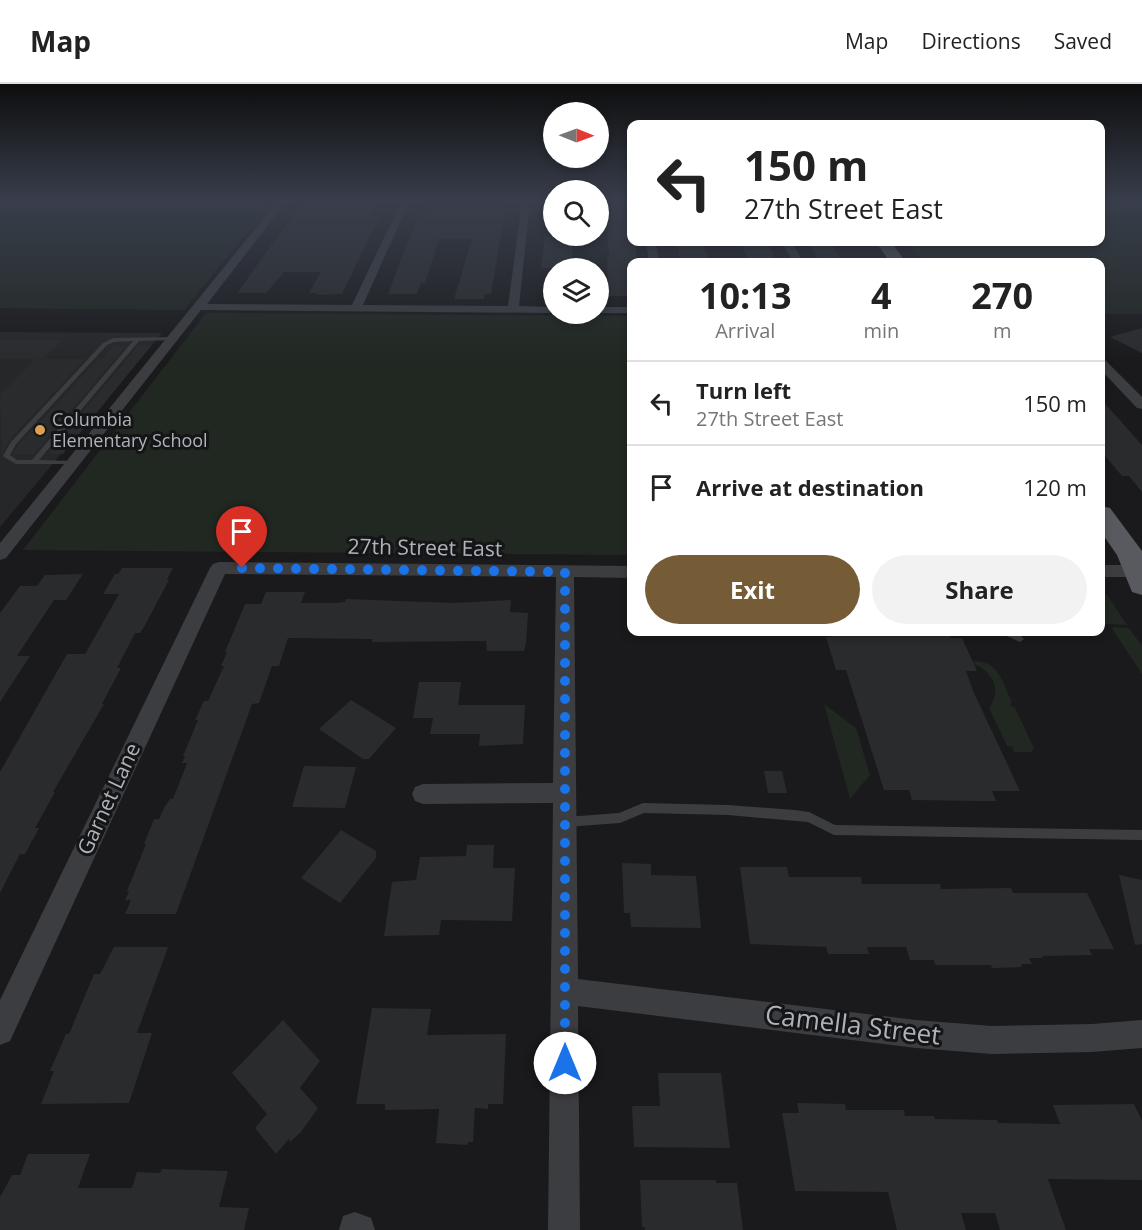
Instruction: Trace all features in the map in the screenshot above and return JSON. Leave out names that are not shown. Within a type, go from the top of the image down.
[{"type":"main road","points":[[1105,519],[1130,553],[1140,576]]},
{"type":"street","points":[[0,554],[240,255]]},
{"type":"street","points":[[356,308],[380,255]]},
{"type":"street","points":[[513,309],[520,255]]},
{"type":"street","points":[[200,307],[543,310]]},
{"type":"street","points":[[609,310],[627,310]]},
{"type":"street","points":[[1105,367],[1142,405]]},
{"type":"street","name":"27th Street East","points":[[219,568],[627,572]]},
{"type":"street","name":"Garnet Lane","points":[[0,1031],[219,568]]},
{"type":"street","points":[[564,1230],[565,572]]},
{"type":"street","points":[[1105,572],[1140,576]]},
{"type":"street","points":[[423,794],[565,793]]},
{"type":"street","name":"Camella Street","points":[[565,991],[949,1037],[1004,1040],[1092,1038],[1142,1034]]},
{"type":"lane","points":[[33,463],[137,339]]},
{"type":"lane","points":[[72,463],[16,462],[6,456],[13,443],[105,344],[113,340],[173,339]]},
{"type":"lane","points":[[1014,636],[1020,639]]},
{"type":"lane","points":[[566,822],[620,818],[643,808],[795,815],[809,818],[834,830],[1142,835]]},
{"type":"shaded area","points":[[0,255],[228,255],[184,310],[0,308]]},
{"type":"shaded area","points":[[918,255],[1142,255],[1142,314],[1105,314],[1105,258],[921,258]]},
{"type":"shaded area","points":[[206,313],[543,315],[543,324],[609,324],[609,316],[627,316],[627,555],[23,550]]},
{"type":"shaded area","name":"Columbia Elementary School","points":[[0,332],[162,333],[0,527]]},
{"type":"shaded area","points":[[1105,595],[1108,596],[1127,625],[1105,624]]},
{"type":"shaded area","points":[[1111,627],[1129,628],[1142,646],[1142,674]]},
{"type":"shaded area","points":[[972,661],[989,664],[1002,679],[1012,702],[1010,705],[1015,708],[1034,748],[1031,752],[1014,752],[1012,746],[1007,746],[989,708],[995,693],[994,683],[988,673]]},
{"type":"shaded area","points":[[824,704],[856,728],[870,775],[850,799]]},
{"type":"building","points":[[264,255],[361,255],[342,294],[309,293],[321,272],[284,272],[266,293],[237,293]]},
{"type":"building","points":[[403,255],[434,255],[425,283],[421,283],[417,294],[388,294]]},
{"type":"building","points":[[467,255],[497,255],[491,294],[485,294],[484,299],[454,299]]},
{"type":"building","points":[[543,255],[573,255],[572,258],[543,258],[543,268],[541,268]]},
{"type":"building","points":[[636,255],[637,258],[627,258],[627,296],[609,296],[609,258],[607,256]]},
{"type":"building","points":[[679,255],[707,255],[707,258],[680,258]]},
{"type":"building","points":[[746,255],[773,255],[774,258],[747,258]]},
{"type":"building","points":[[815,255],[838,255],[840,258],[817,258]]},
{"type":"building","points":[[1142,328],[1142,353],[1110,337]]},
{"type":"building","points":[[0,340],[62,340],[43,359],[85,359],[9,440],[2,454],[0,395],[35,359],[0,359]]},
{"type":"building","points":[[113,346],[126,346],[34,454],[13,454],[18,445],[98,359],[102,359]]},
{"type":"building","points":[[138,346],[151,346],[63,454],[47,454]]},
{"type":"building","points":[[1105,403],[1142,445],[1142,492],[1129,476],[1122,476],[1105,456]]},
{"type":"building","points":[[122,568],[173,568],[144,627],[140,633],[135,633],[117,668],[121,668],[102,704],[104,704],[53,792],[55,792],[35,828],[39,828],[25,854],[20,854],[0,893],[0,772],[67,654],[85,654],[119,594],[103,594],[115,574],[118,574]]},
{"type":"building","points":[[83,574],[66,600],[54,600],[17,656],[30,656],[0,702],[0,613],[20,586],[37,586],[45,575]]},
{"type":"building","points":[[266,592],[305,592],[301,603],[335,603],[345,602],[346,599],[453,603],[511,600],[510,612],[528,613],[526,643],[524,651],[487,651],[486,641],[372,642],[373,639],[288,638],[279,666],[272,666],[259,703],[252,704],[176,914],[125,914],[131,900],[125,900],[129,891],[127,891],[146,844],[144,844],[154,819],[159,819],[170,799],[173,799],[187,763],[182,763],[185,756],[183,756],[198,720],[195,720],[204,701],[208,701],[224,666],[221,666],[227,652],[225,652],[245,604],[261,604]]},
{"type":"building","points":[[950,636],[951,638],[962,638],[977,671],[966,671],[974,693],[1020,791],[992,791],[996,801],[978,801],[912,800],[909,790],[884,790],[846,670],[836,670],[826,637]]},
{"type":"building","points":[[419,682],[461,682],[458,705],[525,705],[523,744],[479,746],[480,734],[430,734],[433,718],[413,718]]},
{"type":"building","points":[[351,700],[396,728],[369,759],[363,759],[319,729]]},
{"type":"building","points":[[304,766],[356,767],[345,808],[292,807]]},
{"type":"building","points":[[764,771],[782,771],[787,793],[768,793]]},
{"type":"building","points":[[341,830],[376,851],[376,858],[340,903],[301,878]]},
{"type":"building","points":[[467,845],[494,845],[493,868],[515,868],[512,921],[441,920],[439,935],[384,936],[392,882],[416,880],[420,857],[466,856]]},
{"type":"building","points":[[622,863],[651,864],[651,875],[696,876],[701,928],[631,927],[630,913],[624,913]]},
{"type":"building","points":[[740,867],[787,867],[789,877],[861,877],[862,884],[940,884],[941,889],[1011,888],[1013,893],[1087,893],[1114,949],[1089,949],[1092,955],[1029,958],[1032,964],[1021,964],[1022,967],[992,968],[991,965],[935,965],[934,960],[910,960],[906,947],[867,947],[869,954],[828,954],[826,947],[750,944]]},
{"type":"building","points":[[1119,875],[1142,880],[1142,944],[1135,945]]},
{"type":"building","points":[[114,947],[168,947],[137,1033],[152,1033],[129,1103],[41,1104],[54,1071],[50,1071],[66,1034],[69,1034],[94,974],[100,974]]},
{"type":"building","points":[[372,1008],[431,1009],[427,1035],[506,1034],[503,1104],[488,1104],[488,1109],[475,1108],[473,1142],[468,1142],[467,1145],[436,1143],[439,1109],[385,1110],[385,1104],[356,1104]]},
{"type":"building","points":[[283,1020],[320,1061],[300,1088],[318,1108],[301,1132],[290,1142],[289,1139],[276,1154],[255,1128],[267,1114],[232,1073]]},
{"type":"building","points":[[658,1073],[721,1073],[730,1148],[634,1147],[632,1106],[660,1106]]},
{"type":"building","points":[[797,1103],[845,1104],[846,1110],[904,1110],[905,1116],[934,1116],[935,1119],[1060,1124],[1053,1105],[1134,1104],[1142,1121],[1142,1180],[1048,1179],[1066,1230],[1000,1230],[995,1213],[961,1213],[966,1230],[897,1230],[888,1192],[795,1191],[782,1113],[799,1113]]},
{"type":"building","points":[[28,1154],[90,1154],[78,1188],[132,1188],[137,1172],[160,1173],[162,1169],[228,1171],[219,1207],[249,1208],[244,1230],[0,1230],[0,1197],[12,1175],[20,1175]]},
{"type":"building","points":[[640,1180],[716,1180],[716,1183],[737,1183],[743,1230],[645,1230],[645,1227],[642,1227]]},
{"type":"place","name":"Columbia Elementary School","points":[[40,430]]},
{"type":"route","points":[[242,568],[565,572],[565,1063]]}]
